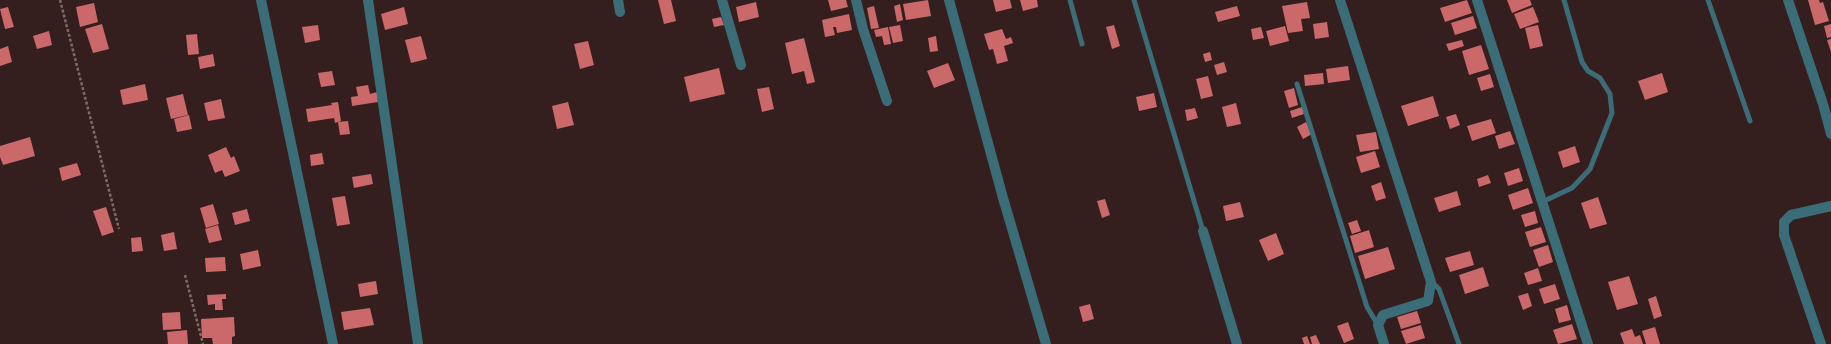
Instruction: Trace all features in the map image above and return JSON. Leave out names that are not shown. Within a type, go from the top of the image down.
[{"type":"street","points":[[260,0],[333,344]]},
{"type":"street","points":[[368,0],[418,344]]},
{"type":"street","points":[[618,0],[620,12]]},
{"type":"street","points":[[722,0],[741,65]]},
{"type":"street","points":[[856,0],[863,29],[886,101]]},
{"type":"street","points":[[949,0],[1003,198],[1046,344]]},
{"type":"street","points":[[1340,0],[1431,282],[1428,300],[1383,316],[1378,325],[1384,344]]},
{"type":"street","points":[[1477,0],[1588,344]]},
{"type":"street","points":[[1788,0],[1823,104],[1831,134]]},
{"type":"street","points":[[1821,344],[1784,235],[1784,222],[1791,216],[1831,206]]},
{"type":"street","points":[[1203,230],[1238,344]]},
{"type":"lane","points":[[1070,0],[1082,44]]},
{"type":"lane","points":[[1134,0],[1203,230]]},
{"type":"lane","points":[[1542,202],[1572,188],[1590,169],[1612,113],[1610,94],[1600,78],[1588,71],[1582,62],[1564,0]]},
{"type":"lane","points":[[1708,0],[1750,121]]},
{"type":"lane","points":[[1297,84],[1367,307],[1378,325]]},
{"type":"lane","points":[[1431,282],[1439,289],[1459,344]]},
{"type":"path","points":[[60,0],[119,229]]},
{"type":"path","points":[[185,275],[202,344]]},
{"type":"building","points":[[658,0],[671,0],[676,21],[664,24]]},
{"type":"building","points":[[828,0],[846,0],[848,7],[831,11]]},
{"type":"building","points":[[928,0],[931,16],[906,20],[903,4]]},
{"type":"building","points":[[993,0],[1010,0],[1012,8],[996,12]]},
{"type":"building","points":[[1020,0],[1037,0],[1038,7],[1023,11]]},
{"type":"building","points":[[1467,0],[1472,13],[1445,22],[1440,8]]},
{"type":"building","points":[[1507,0],[1530,0],[1532,5],[1512,13]]},
{"type":"building","points":[[1808,0],[1819,0],[1820,3],[1823,2],[1829,21],[1815,25]]},
{"type":"building","points":[[756,2],[759,17],[739,22],[736,7]]},
{"type":"building","points":[[1307,2],[1310,18],[1301,19],[1303,31],[1288,33],[1282,6]]},
{"type":"building","points":[[94,3],[98,22],[80,27],[76,7]]},
{"type":"building","points":[[900,4],[903,20],[897,22],[894,6]]},
{"type":"building","points":[[874,6],[879,28],[871,29],[867,8]]},
{"type":"building","points":[[1237,6],[1240,16],[1218,22],[1215,12]]},
{"type":"building","points":[[8,7],[14,27],[5,29],[0,9]]},
{"type":"building","points":[[404,7],[408,24],[385,30],[381,14]]},
{"type":"building","points":[[1533,7],[1539,22],[1520,29],[1514,14]]},
{"type":"building","points":[[849,14],[852,30],[837,33],[836,27],[833,27],[835,35],[825,37],[822,20]]},
{"type":"building","points":[[1473,16],[1477,28],[1455,35],[1451,23]]},
{"type":"building","points":[[721,17],[724,25],[714,27],[712,19]]},
{"type":"building","points":[[1327,22],[1329,37],[1315,39],[1313,24]]},
{"type":"building","points":[[102,24],[109,49],[93,53],[85,29]]},
{"type":"building","points":[[1831,24],[1831,37],[1827,38],[1824,26]]},
{"type":"building","points":[[318,25],[320,40],[305,43],[302,27]]},
{"type":"building","points":[[900,25],[903,41],[893,43],[889,27]]},
{"type":"building","points":[[1114,25],[1120,46],[1112,49],[1106,27]]},
{"type":"building","points":[[1538,25],[1543,46],[1530,49],[1525,28]]},
{"type":"building","points":[[1285,26],[1289,41],[1270,46],[1266,31]]},
{"type":"building","points":[[888,27],[891,44],[884,45],[882,36],[876,37],[874,30]]},
{"type":"building","points":[[1261,27],[1264,38],[1253,40],[1251,29]]},
{"type":"building","points":[[1002,29],[1006,39],[1011,37],[1013,43],[1004,46],[1008,61],[997,64],[993,49],[989,50],[984,34]]},
{"type":"building","points":[[49,31],[52,45],[37,49],[33,36]]},
{"type":"building","points":[[197,34],[199,54],[188,55],[186,35]]},
{"type":"building","points":[[421,36],[427,59],[411,63],[405,40]]},
{"type":"building","points":[[936,36],[938,51],[930,52],[928,38]]},
{"type":"building","points":[[804,38],[815,82],[807,84],[804,71],[792,74],[785,43]]},
{"type":"building","points":[[1831,39],[1831,52],[1827,40]]},
{"type":"building","points":[[1462,40],[1464,46],[1449,51],[1446,44]]},
{"type":"building","points":[[588,41],[594,65],[580,69],[574,44]]},
{"type":"building","points":[[1481,45],[1489,69],[1469,75],[1462,51]]},
{"type":"building","points":[[8,46],[12,62],[0,66],[0,49]]},
{"type":"building","points":[[1210,52],[1212,60],[1205,62],[1203,54]]},
{"type":"building","points":[[213,54],[215,66],[200,69],[198,57]]},
{"type":"building","points":[[1224,62],[1227,72],[1217,75],[1214,65]]},
{"type":"building","points":[[948,63],[955,80],[934,88],[927,71]]},
{"type":"building","points":[[1348,66],[1350,80],[1328,83],[1326,69]]},
{"type":"building","points":[[719,68],[725,94],[690,102],[684,77]]},
{"type":"building","points":[[332,71],[335,85],[321,87],[318,73]]},
{"type":"building","points":[[1323,73],[1324,84],[1305,86],[1304,75]]},
{"type":"building","points":[[1662,73],[1668,92],[1645,100],[1638,81]]},
{"type":"building","points":[[1490,74],[1494,87],[1481,91],[1477,78]]},
{"type":"building","points":[[1208,76],[1213,96],[1201,99],[1196,79]]},
{"type":"building","points":[[145,84],[148,100],[123,105],[120,90]]},
{"type":"building","points":[[368,85],[370,94],[377,92],[378,102],[352,106],[351,97],[358,96],[356,87]]},
{"type":"building","points":[[769,87],[774,109],[762,112],[757,89]]},
{"type":"building","points":[[1294,88],[1298,105],[1289,108],[1284,91]]},
{"type":"building","points":[[1154,93],[1157,107],[1139,111],[1136,97]]},
{"type":"building","points":[[183,94],[188,115],[171,119],[166,98]]},
{"type":"building","points":[[1433,96],[1439,116],[1408,126],[1401,106]]},
{"type":"building","points":[[221,99],[225,118],[208,121],[204,103]]},
{"type":"building","points":[[338,102],[341,121],[335,123],[334,118],[308,122],[306,109],[332,105],[331,103]]},
{"type":"building","points":[[568,102],[574,125],[557,129],[552,106]]},
{"type":"building","points":[[1236,103],[1241,124],[1227,127],[1222,107]]},
{"type":"building","points":[[1302,107],[1304,114],[1292,118],[1290,111]]},
{"type":"building","points":[[1195,108],[1198,118],[1187,121],[1185,110]]},
{"type":"building","points":[[1456,114],[1460,125],[1450,129],[1446,117]]},
{"type":"building","points":[[189,115],[192,129],[177,132],[174,119]]},
{"type":"building","points":[[1491,119],[1496,133],[1472,141],[1467,126]]},
{"type":"building","points":[[348,121],[350,134],[340,135],[338,122]]},
{"type":"building","points":[[1306,122],[1312,134],[1303,139],[1297,127]]},
{"type":"building","points":[[1510,131],[1515,144],[1499,149],[1495,136]]},
{"type":"building","points":[[1376,132],[1379,149],[1360,152],[1356,135]]},
{"type":"building","points":[[30,137],[35,156],[3,165],[0,157],[0,146]]},
{"type":"building","points":[[1575,146],[1580,162],[1563,168],[1558,152]]},
{"type":"building","points":[[226,147],[231,158],[234,156],[240,171],[225,177],[222,170],[215,173],[208,155]]},
{"type":"building","points":[[1375,151],[1380,167],[1361,173],[1356,157]]},
{"type":"building","points":[[322,153],[324,164],[311,166],[310,155]]},
{"type":"building","points":[[77,163],[81,175],[62,181],[59,168]]},
{"type":"building","points":[[1519,168],[1523,181],[1508,186],[1504,173]]},
{"type":"building","points":[[371,174],[373,184],[354,188],[352,177]]},
{"type":"building","points":[[1488,175],[1491,183],[1479,187],[1477,179]]},
{"type":"building","points":[[1381,182],[1386,198],[1376,201],[1371,186]]},
{"type":"building","points":[[1528,188],[1533,203],[1513,210],[1508,195]]},
{"type":"building","points":[[1457,191],[1461,205],[1439,212],[1434,198]]},
{"type":"building","points":[[345,196],[350,224],[337,226],[332,198]]},
{"type":"building","points":[[1598,197],[1607,224],[1590,229],[1581,203]]},
{"type":"building","points":[[1105,199],[1110,215],[1102,218],[1097,201]]},
{"type":"building","points":[[1240,202],[1244,217],[1226,221],[1223,206]]},
{"type":"building","points":[[213,204],[219,224],[206,228],[200,208]]},
{"type":"building","points":[[106,207],[114,232],[102,236],[93,211]]},
{"type":"building","points":[[247,209],[250,221],[235,225],[232,213]]},
{"type":"building","points":[[1535,211],[1538,223],[1525,227],[1521,215]]},
{"type":"building","points":[[1357,220],[1361,231],[1352,234],[1348,223]]},
{"type":"building","points":[[218,225],[222,240],[209,243],[205,229]]},
{"type":"building","points":[[1541,227],[1546,242],[1530,247],[1525,232]]},
{"type":"building","points":[[1369,230],[1374,247],[1355,253],[1350,236]]},
{"type":"building","points":[[174,232],[177,249],[164,251],[161,235]]},
{"type":"building","points":[[1276,233],[1284,254],[1268,261],[1259,240]]},
{"type":"building","points":[[141,237],[143,251],[132,252],[131,238]]},
{"type":"building","points":[[1548,245],[1553,262],[1539,267],[1533,250]]},
{"type":"building","points":[[1388,247],[1395,269],[1365,279],[1358,256]]},
{"type":"building","points":[[258,250],[261,266],[243,270],[240,254]]},
{"type":"building","points":[[1470,251],[1474,265],[1450,272],[1445,258]]},
{"type":"building","points":[[225,257],[226,271],[206,272],[205,258]]},
{"type":"building","points":[[1483,267],[1489,286],[1465,294],[1459,275]]},
{"type":"building","points":[[1538,268],[1542,281],[1528,285],[1524,273]]},
{"type":"building","points":[[1629,276],[1638,304],[1617,310],[1608,282]]},
{"type":"building","points":[[376,281],[378,294],[360,297],[358,284]]},
{"type":"building","points":[[1555,284],[1560,299],[1544,304],[1539,289]]},
{"type":"building","points":[[1528,293],[1532,306],[1523,310],[1518,296]]},
{"type":"building","points":[[226,294],[226,299],[222,299],[223,310],[215,310],[215,304],[208,305],[207,295]]},
{"type":"building","points":[[1656,296],[1662,316],[1654,319],[1648,299]]},
{"type":"building","points":[[1090,304],[1094,319],[1083,322],[1079,307]]},
{"type":"building","points":[[1567,305],[1571,320],[1559,323],[1555,309]]},
{"type":"building","points":[[370,308],[374,325],[344,330],[341,312]]},
{"type":"building","points":[[1417,311],[1421,323],[1401,329],[1397,317]]},
{"type":"building","points":[[180,312],[181,329],[163,330],[162,313]]},
{"type":"building","points":[[234,317],[235,336],[232,337],[232,344],[213,344],[212,338],[202,338],[201,319]]},
{"type":"building","points":[[1348,322],[1354,339],[1344,343],[1337,326]]},
{"type":"building","points":[[1572,324],[1577,339],[1558,344],[1553,330]]},
{"type":"building","points":[[1421,325],[1425,338],[1406,344],[1401,331]]},
{"type":"building","points":[[1655,327],[1660,344],[1646,344],[1642,331]]},
{"type":"building","points":[[1632,329],[1635,337],[1640,335],[1643,344],[1624,344],[1620,333]]},
{"type":"building","points":[[187,330],[188,344],[168,344],[167,332]]},
{"type":"building","points":[[1316,335],[1320,344],[1312,344],[1310,337]]},
{"type":"building","points":[[1307,336],[1310,344],[1304,344],[1302,338]]}]
